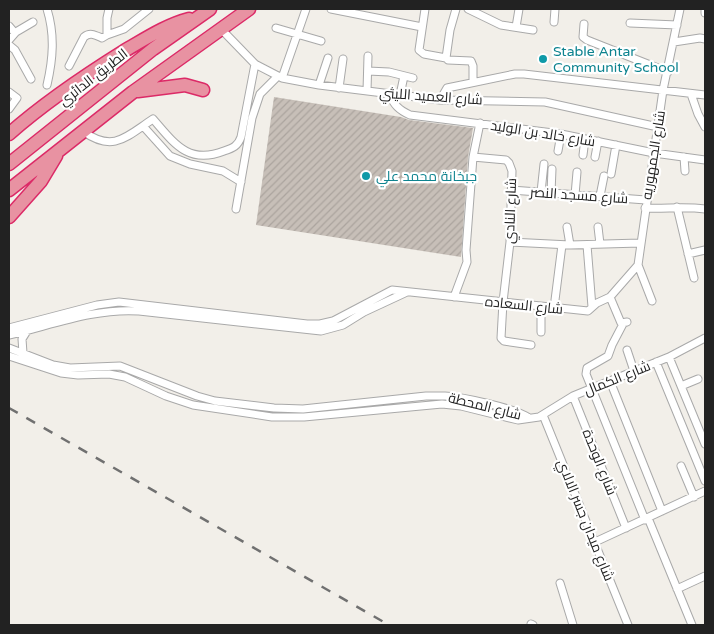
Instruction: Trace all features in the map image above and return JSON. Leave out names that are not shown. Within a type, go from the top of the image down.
[{"type":"highway","name":"الطريق الدائري","points":[[9,164],[146,55],[210,9]]},
{"type":"highway","points":[[9,190],[133,92],[249,9]]},
{"type":"highway","name":"الطريق الدائري","points":[[9,134],[64,90],[112,58],[175,23],[199,16]]},
{"type":"highway","points":[[133,92],[185,84],[203,90]]},
{"type":"highway","points":[[9,217],[41,180],[58,151]]},
{"type":"street","points":[[47,9],[52,23],[54,38],[47,85]]},
{"type":"street","points":[[107,35],[109,9]]},
{"type":"street","points":[[69,66],[87,34],[102,38],[124,29],[149,9]]},
{"type":"street","points":[[236,209],[252,118],[260,94],[280,77],[306,9]]},
{"type":"street","points":[[331,9],[422,27]]},
{"type":"street","points":[[425,9],[419,46],[421,53],[448,60],[471,61],[473,66],[473,82]]},
{"type":"street","points":[[446,58],[450,30],[456,9]]},
{"type":"street","points":[[468,9],[501,25],[533,30]]},
{"type":"street","points":[[516,27],[519,9]]},
{"type":"street","points":[[554,22],[555,9]]},
{"type":"street","name":"شارع الجمهوريه","points":[[652,301],[638,265],[640,243],[664,90],[680,9]]},
{"type":"street","points":[[9,40],[33,22]]},
{"type":"street","points":[[630,23],[678,25]]},
{"type":"street","points":[[584,24],[583,37],[586,40],[668,72]]},
{"type":"street","points":[[9,26],[15,34]]},
{"type":"street","points":[[276,28],[321,41]]},
{"type":"street","name":"شارع العميد الليثي","points":[[222,29],[255,64],[280,77],[339,88],[440,100],[545,102],[658,127]]},
{"type":"street","points":[[674,42],[703,38]]},
{"type":"street","points":[[9,45],[15,50],[31,80]]},
{"type":"street","points":[[367,91],[368,56]]},
{"type":"street","points":[[319,85],[328,58]]},
{"type":"street","points":[[339,88],[343,59]]},
{"type":"street","points":[[84,132],[99,142],[122,140],[153,119],[179,148],[198,155],[210,156],[233,148],[239,144],[241,137],[255,64]]},
{"type":"street","points":[[368,71],[389,72],[413,78]]},
{"type":"street","points":[[440,100],[447,88],[515,74],[705,95]]},
{"type":"street","points":[[400,95],[404,76]]},
{"type":"street","points":[[9,92],[18,98],[9,109]]},
{"type":"street","name":"شارع خالد بن الوليد","points":[[389,94],[393,103],[401,111],[410,115],[561,134],[654,153],[705,160]]},
{"type":"street","points":[[691,94],[705,127]]},
{"type":"street","points":[[454,297],[467,262],[466,250],[473,158],[480,123]]},
{"type":"street","points":[[143,126],[170,156],[190,164],[223,171],[241,182]]},
{"type":"street","points":[[558,151],[561,134]]},
{"type":"street","points":[[583,155],[586,139]]},
{"type":"street","points":[[595,157],[598,141]]},
{"type":"street","points":[[600,196],[616,145]]},
{"type":"street","points":[[209,167],[210,156]]},
{"type":"street","points":[[684,157],[685,171]]},
{"type":"street","name":"شارع النادي","points":[[473,158],[502,159],[509,163],[512,171],[510,242],[503,302],[502,340],[531,345]]},
{"type":"street","points":[[541,192],[544,164]]},
{"type":"street","points":[[551,193],[552,169]]},
{"type":"street","points":[[575,195],[577,172]]},
{"type":"street","name":"شارع مسجد النصر","points":[[511,190],[646,200]]},
{"type":"street","points":[[645,208],[667,209],[685,206],[705,209]]},
{"type":"street","points":[[677,207],[694,278]]},
{"type":"street","points":[[598,226],[600,244]]},
{"type":"street","points":[[554,308],[566,245],[567,227]]},
{"type":"street","points":[[510,242],[566,245],[640,243]]},
{"type":"street","points":[[586,245],[592,307]]},
{"type":"street","points":[[688,254],[705,250]]},
{"type":"street","name":"شارع السعاده","points":[[362,309],[392,290],[588,311],[610,297],[638,265]]},
{"type":"street","points":[[9,328],[92,306],[119,302],[314,324],[333,321],[408,291]]},
{"type":"street","points":[[610,297],[620,321],[625,323],[612,344],[608,356],[587,368],[586,371],[591,388],[692,625]]},
{"type":"street","points":[[541,307],[541,332]]},
{"type":"street","points":[[9,335],[88,314],[127,310],[321,332],[336,328],[362,309]]},
{"type":"street","points":[[22,353],[21,342],[27,331]]},
{"type":"street","name":"شارع الكمال","points":[[529,418],[543,415],[573,396],[656,362],[705,339]]},
{"type":"street","name":"شارع المحطة","points":[[9,348],[53,365],[70,368],[120,366],[197,396],[235,403],[294,410],[426,396],[445,396],[464,398],[520,413],[529,418]]},
{"type":"street","points":[[627,350],[634,371]]},
{"type":"street","name":"شارع المحطة","points":[[9,356],[61,373],[78,375],[109,374],[125,377],[166,396],[193,404],[272,416],[304,417],[424,404],[442,404],[461,406],[518,420],[529,418]]},
{"type":"street","points":[[669,356],[705,444]]},
{"type":"street","points":[[656,362],[705,481]]},
{"type":"street","points":[[682,386],[698,379]]},
{"type":"street","points":[[610,381],[662,511]]},
{"type":"street","name":"شارع الوحدة","points":[[573,396],[626,528]]},
{"type":"street","name":"شارع ميدان جسر الالاي","points":[[543,415],[628,625]]},
{"type":"street","points":[[681,466],[694,497]]},
{"type":"street","points":[[595,542],[705,492]]},
{"type":"street","points":[[677,589],[705,576]]},
{"type":"street","points":[[560,584],[573,625]]},
{"type":"building","name":"جبخانة محمد علي","points":[[274,97],[401,117],[409,120],[473,128],[468,157],[461,257],[256,225]]},
{"type":"railway","points":[[9,408],[389,625]]},
{"type":"place","name":"Stable Antar Community School","points":[[543,59]]},
{"type":"place","name":"جبخانة محمد علي","points":[[366,176]]}]
